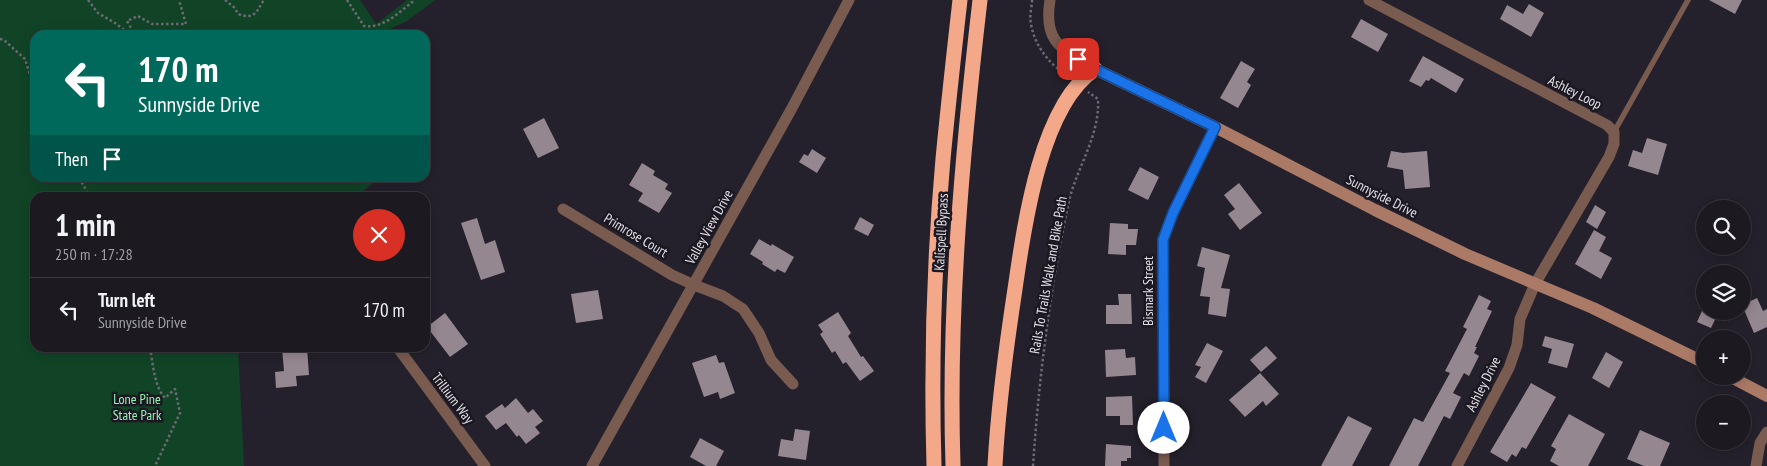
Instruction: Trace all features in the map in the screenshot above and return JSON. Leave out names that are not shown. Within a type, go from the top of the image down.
[{"type":"highway","name":"Kalispell Bypass","points":[[934,466],[934,352],[938,228],[943,160],[960,0]]},
{"type":"highway","name":"Kalispell Bypass","points":[[953,466],[956,246],[964,140],[980,0]]},
{"type":"highway","points":[[994,466],[1012,309],[1031,196],[1038,167],[1052,130],[1070,94],[1077,84],[1095,69]]},
{"type":"street","name":"Valley View Drive","points":[[592,466],[792,108],[849,0]]},
{"type":"street","name":"Sunnyside Drive","points":[[1050,0],[1047,18],[1054,40],[1062,49],[1095,69],[1215,127],[1465,254],[1593,308],[1696,359]]},
{"type":"street","name":"Ashley Loop","points":[[1369,0],[1607,125],[1614,132]]},
{"type":"street","name":"Bismark Street","points":[[1164,466],[1163,240],[1173,213],[1215,127]]},
{"type":"street","points":[[1535,284],[1609,157],[1614,144],[1614,132]]},
{"type":"street","name":"Primrose Court","points":[[563,209],[672,275],[723,296],[743,309],[759,333],[771,360],[793,384]]},
{"type":"street","name":"Ashley Drive","points":[[1458,466],[1510,368],[1517,344],[1520,319],[1535,284]]},
{"type":"street","name":"Trillium Way","points":[[401,352],[485,466]]},
{"type":"street","points":[[1746,385],[1767,396]]},
{"type":"street","points":[[1756,466],[1760,443],[1767,432]]},
{"type":"lane","points":[[1614,132],[1688,0]]},
{"type":"path","points":[[88,0],[102,16],[125,30]]},
{"type":"path","points":[[132,30],[127,21],[138,16],[152,24],[186,24],[179,0]]},
{"type":"path","points":[[225,0],[235,8],[238,14],[251,17],[260,8],[264,0]]},
{"type":"path","points":[[347,0],[364,26],[372,27],[383,24],[415,0]]},
{"type":"path","name":"Rails To Trails Walk and Bike Path","points":[[1032,0],[1030,22],[1037,43],[1048,61],[1098,99],[1096,126],[1070,199],[1057,263],[1037,407],[1033,466]]},
{"type":"path","points":[[0,40],[4,40],[26,59],[30,73]]},
{"type":"path","points":[[151,352],[161,394],[165,398],[175,389],[180,413],[155,466]]},
{"type":"green space","name":"Lone Pine State Park","points":[[0,0],[360,0],[376,24],[407,0],[435,0],[407,21],[388,30],[30,30],[30,182],[375,182],[362,192],[30,192],[30,352],[238,352],[244,466],[0,466]]},
{"type":"building","points":[[1709,0],[1742,0],[1735,14]]},
{"type":"building","points":[[1529,4],[1544,13],[1531,37],[1500,19],[1507,5],[1523,14]]},
{"type":"building","points":[[1361,19],[1388,34],[1378,52],[1351,37]]},
{"type":"building","points":[[1423,56],[1464,79],[1456,93],[1431,78],[1429,81],[1426,80],[1421,87],[1409,81]]},
{"type":"building","points":[[1241,61],[1255,69],[1247,82],[1251,85],[1238,108],[1220,98]]},
{"type":"building","points":[[544,118],[559,148],[538,158],[523,129]]},
{"type":"building","points":[[1647,138],[1667,144],[1658,175],[1628,166],[1633,150],[1642,153]]},
{"type":"building","points":[[812,149],[826,158],[817,173],[799,162],[804,154],[808,156]]},
{"type":"building","points":[[1391,151],[1403,153],[1427,151],[1430,187],[1405,189],[1403,170],[1387,167]]},
{"type":"building","points":[[642,163],[655,171],[653,175],[668,184],[665,189],[672,193],[659,213],[638,201],[643,193],[629,185]]},
{"type":"building","points":[[1140,167],[1159,177],[1148,200],[1128,190]]},
{"type":"building","points":[[1239,183],[1262,213],[1240,230],[1228,214],[1235,209],[1224,195]]},
{"type":"building","points":[[1595,205],[1606,212],[1597,229],[1586,222]]},
{"type":"building","points":[[860,217],[874,225],[868,236],[854,229]]},
{"type":"building","points":[[477,218],[485,244],[495,240],[505,272],[481,280],[461,223]]},
{"type":"building","points":[[1110,223],[1128,224],[1128,229],[1138,229],[1136,245],[1126,245],[1126,255],[1108,254]]},
{"type":"building","points":[[1594,230],[1606,237],[1599,251],[1612,258],[1601,279],[1575,264]]},
{"type":"building","points":[[759,239],[794,257],[785,273],[777,269],[775,272],[750,254]]},
{"type":"building","points":[[1202,247],[1230,255],[1221,288],[1230,289],[1226,317],[1208,314],[1210,297],[1200,296],[1205,268],[1197,266]]},
{"type":"building","points":[[598,290],[603,319],[576,323],[571,294]]},
{"type":"building","points":[[1118,294],[1131,294],[1132,324],[1106,324],[1106,305],[1119,305]]},
{"type":"building","points":[[1479,295],[1491,301],[1487,309],[1492,311],[1475,347],[1477,347],[1474,353],[1479,356],[1469,376],[1464,373],[1453,393],[1461,397],[1450,419],[1444,416],[1418,466],[1389,466],[1414,418],[1423,422],[1450,373],[1445,371],[1467,329],[1463,327]]},
{"type":"building","points":[[1757,298],[1763,311],[1767,309],[1767,327],[1754,333],[1748,320],[1751,320],[1751,301]]},
{"type":"building","points":[[838,312],[851,333],[848,336],[861,357],[863,356],[874,371],[860,381],[846,362],[843,364],[835,351],[832,353],[820,334],[823,332],[818,325]]},
{"type":"building","points":[[445,313],[468,344],[450,357],[430,331],[430,325]]},
{"type":"building","points":[[1698,320],[1715,320],[1711,328],[1697,322]]},
{"type":"building","points":[[1545,336],[1574,344],[1567,368],[1548,363],[1552,349],[1542,346]]},
{"type":"building","points":[[1207,343],[1223,351],[1206,383],[1195,377],[1201,367],[1195,365]]},
{"type":"building","points":[[1266,346],[1277,358],[1261,372],[1250,360]]},
{"type":"building","points":[[1125,349],[1126,358],[1135,357],[1136,375],[1106,377],[1105,350]]},
{"type":"building","points":[[282,352],[307,352],[309,375],[296,376],[297,386],[276,388],[275,372],[284,371]]},
{"type":"building","points":[[1606,352],[1623,362],[1609,388],[1592,378]]},
{"type":"building","points":[[716,355],[719,363],[724,362],[735,393],[720,399],[718,392],[704,397],[692,363]]},
{"type":"building","points":[[1260,373],[1279,394],[1266,406],[1263,401],[1245,417],[1229,400]]},
{"type":"building","points":[[1531,383],[1556,397],[1526,449],[1522,447],[1516,457],[1512,454],[1507,462],[1490,452]]},
{"type":"building","points":[[1132,396],[1133,425],[1120,425],[1120,416],[1106,416],[1106,397]]},
{"type":"building","points":[[516,398],[528,413],[533,409],[543,421],[535,427],[540,433],[526,444],[519,435],[517,437],[506,423],[496,430],[485,416],[502,404],[505,408]]},
{"type":"building","points":[[1569,414],[1605,434],[1588,466],[1559,466],[1550,461],[1556,449],[1551,446]]},
{"type":"building","points":[[1348,416],[1372,428],[1352,466],[1321,466]]},
{"type":"building","points":[[795,429],[810,431],[806,460],[778,456],[781,439],[793,441]]},
{"type":"building","points":[[1640,430],[1670,443],[1660,466],[1644,466],[1627,459]]},
{"type":"building","points":[[700,438],[724,451],[716,466],[706,466],[690,457]]},
{"type":"building","points":[[1106,444],[1131,446],[1131,458],[1127,458],[1127,461],[1121,461],[1121,466],[1105,466]]},
{"type":"route","points":[[1078,59],[1215,127],[1173,213],[1163,240],[1164,428]]}]
